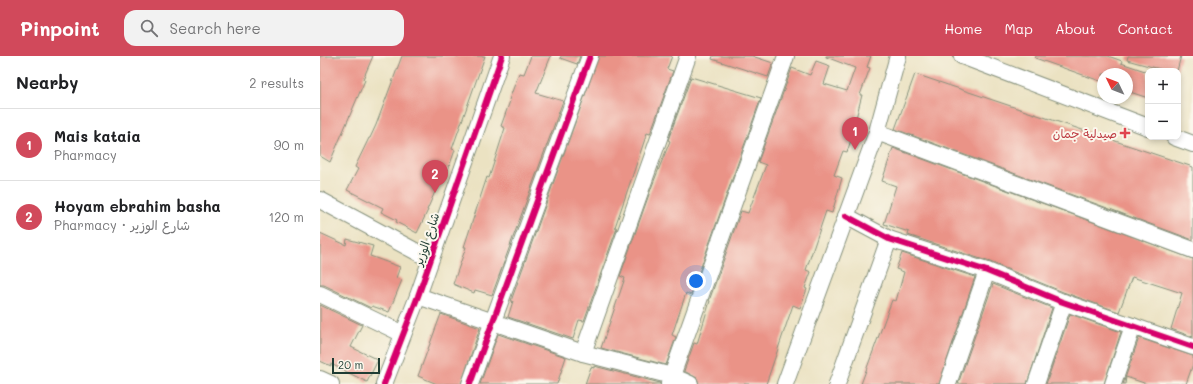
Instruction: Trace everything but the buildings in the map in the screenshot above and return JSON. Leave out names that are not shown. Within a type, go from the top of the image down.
[{"type":"street","name":"شارع الوزير","points":[[384,384],[418,296],[502,56]]},
{"type":"street","points":[[470,384],[590,56]]},
{"type":"street","points":[[583,353],[688,56]]},
{"type":"street","points":[[670,380],[786,56]]},
{"type":"street","points":[[785,384],[877,132],[898,56]]},
{"type":"street","points":[[962,56],[1145,126]]},
{"type":"street","points":[[877,132],[1193,250]]},
{"type":"street","points":[[1181,140],[1193,144]]},
{"type":"street","points":[[320,200],[430,259]]},
{"type":"street","points":[[846,216],[889,239],[987,271],[1064,302],[1193,347]]},
{"type":"street","points":[[837,384],[889,239]]},
{"type":"street","points":[[948,384],[987,271]]},
{"type":"street","points":[[320,294],[403,334]]},
{"type":"street","points":[[418,296],[583,353],[670,380],[690,384]]},
{"type":"street","points":[[1036,384],[1064,302]]},
{"type":"street","points":[[1113,384],[1132,326]]},
{"type":"street","points":[[320,379],[331,384]]},
{"type":"cycle path","points":[[384,384],[418,296],[502,56]]},
{"type":"cycle path","points":[[470,384],[590,56]]},
{"type":"cycle path","points":[[846,216],[889,239],[987,271],[1060,301],[1193,347]]},
{"type":"place","name":"صيدلية جمان","points":[[1125,133]]},
{"type":"place","name":"Mais kataia","points":[[855,150]]},
{"type":"place","name":"Hoyam ebrahim basha","points":[[435,193]]}]
